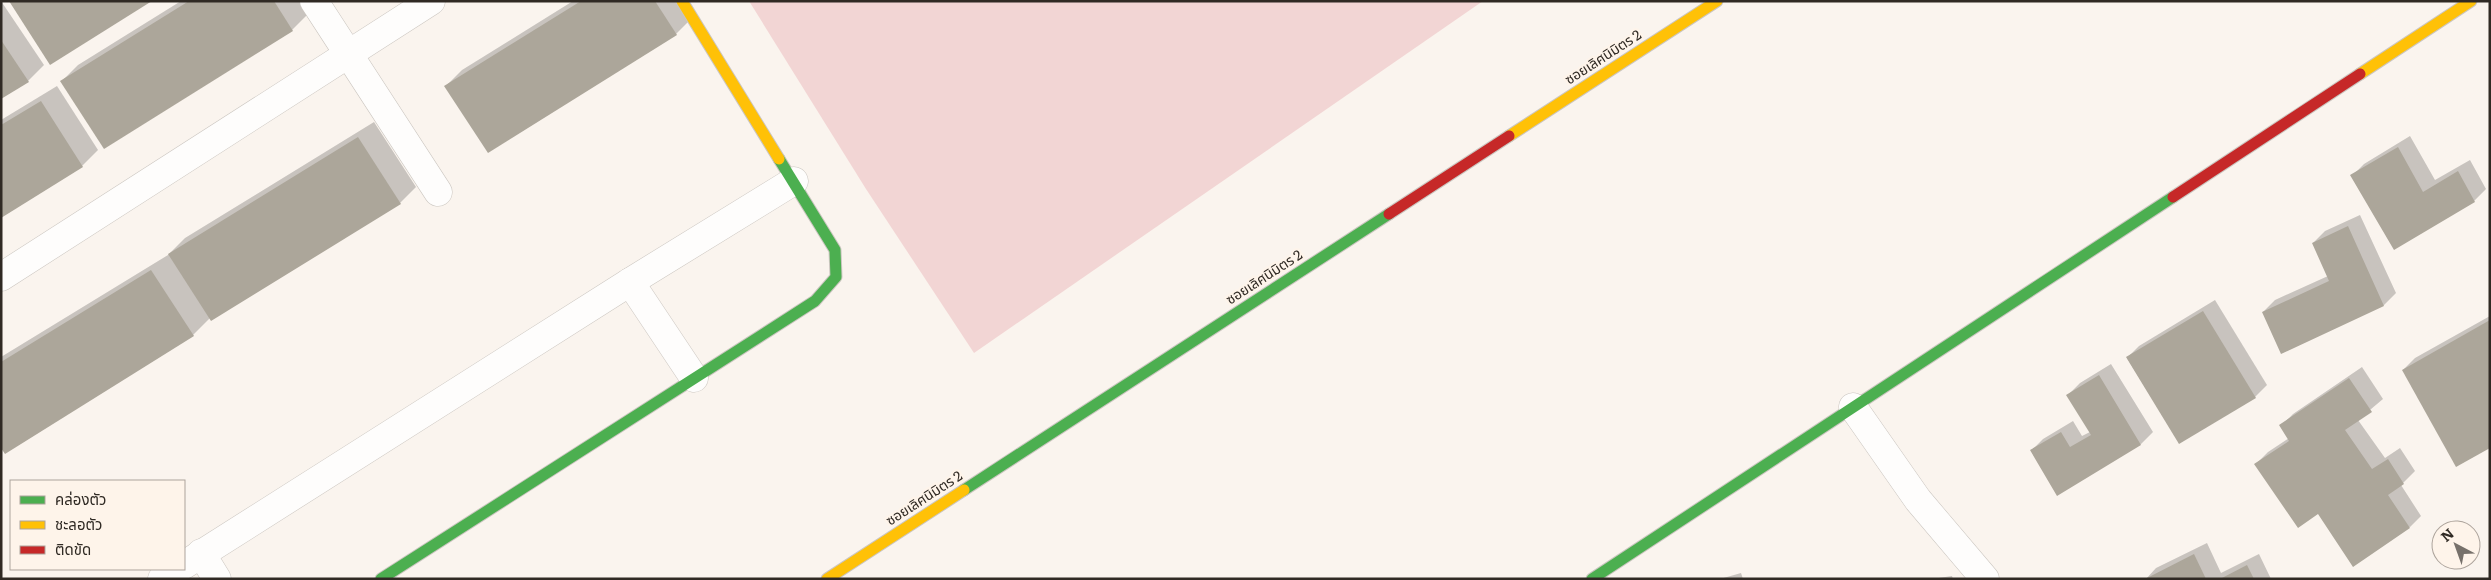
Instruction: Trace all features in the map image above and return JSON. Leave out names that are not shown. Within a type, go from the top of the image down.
[{"type":"street","points":[[314,1],[438,192]]},
{"type":"street","points":[[1,277],[431,1]]},
{"type":"street","points":[[381,579],[815,301],[836,277],[835,250],[682,1]]},
{"type":"street","name":"ซอยเลิศนิมิตร 2","points":[[826,579],[1717,1]]},
{"type":"street","points":[[1592,579],[2471,1]]},
{"type":"street","points":[[218,579],[192,559],[630,282],[794,181]]},
{"type":"street","points":[[630,282],[694,378]]},
{"type":"street","points":[[1853,407],[1918,500],[1985,579]]},
{"type":"street","points":[[162,579],[176,570]]},
{"type":"shaded area","points":[[749,1],[1483,1],[974,353],[866,189]]},
{"type":"building","points":[[9,1],[152,1],[50,65]]},
{"type":"building","points":[[189,1],[274,1],[293,31],[104,149],[60,81]]},
{"type":"building","points":[[581,1],[655,1],[677,35],[488,153],[444,86]]},
{"type":"building","points":[[1,40],[29,82],[1,99]]},
{"type":"building","points":[[41,101],[83,167],[1,218],[1,125]]},
{"type":"building","points":[[358,137],[401,204],[211,321],[168,254]]},
{"type":"building","points":[[2398,147],[2423,192],[2458,171],[2475,202],[2394,250],[2350,175]]},
{"type":"building","points":[[2348,226],[2384,306],[2281,354],[2262,312],[2329,281],[2312,243]]},
{"type":"building","points":[[151,270],[194,336],[5,454],[1,448],[1,362]]},
{"type":"building","points":[[2203,311],[2256,398],[2179,444],[2126,357]]},
{"type":"building","points":[[2490,320],[2490,448],[2456,467],[2402,370]]},
{"type":"building","points":[[2099,375],[2141,445],[2057,496],[2030,450],[2061,432],[2070,447],[2091,435],[2066,395]]},
{"type":"building","points":[[2349,378],[2372,412],[2345,430],[2372,469],[2388,459],[2404,484],[2388,495],[2410,528],[2353,567],[2318,514],[2298,528],[2254,464],[2289,441],[2279,425]]},
{"type":"building","points":[[2194,554],[2206,579],[2145,579]]},
{"type":"building","points":[[2247,565],[2254,579],[2220,579]]},
{"type":"traffic: fast","points":[[381,579],[815,301],[836,277],[835,250],[779,159]]},
{"type":"traffic: fast","points":[[1592,579],[2173,197]]},
{"type":"traffic: fast","points":[[964,490],[1389,214]]},
{"type":"traffic: slow","points":[[682,1],[779,159]]},
{"type":"traffic: slow","points":[[1509,136],[1717,1]]},
{"type":"traffic: slow","points":[[2360,74],[2471,1]]},
{"type":"traffic: slow","points":[[827,579],[964,490]]},
{"type":"traffic: jam","points":[[2173,197],[2360,74]]},
{"type":"traffic: jam","points":[[1389,214],[1509,136]]}]
